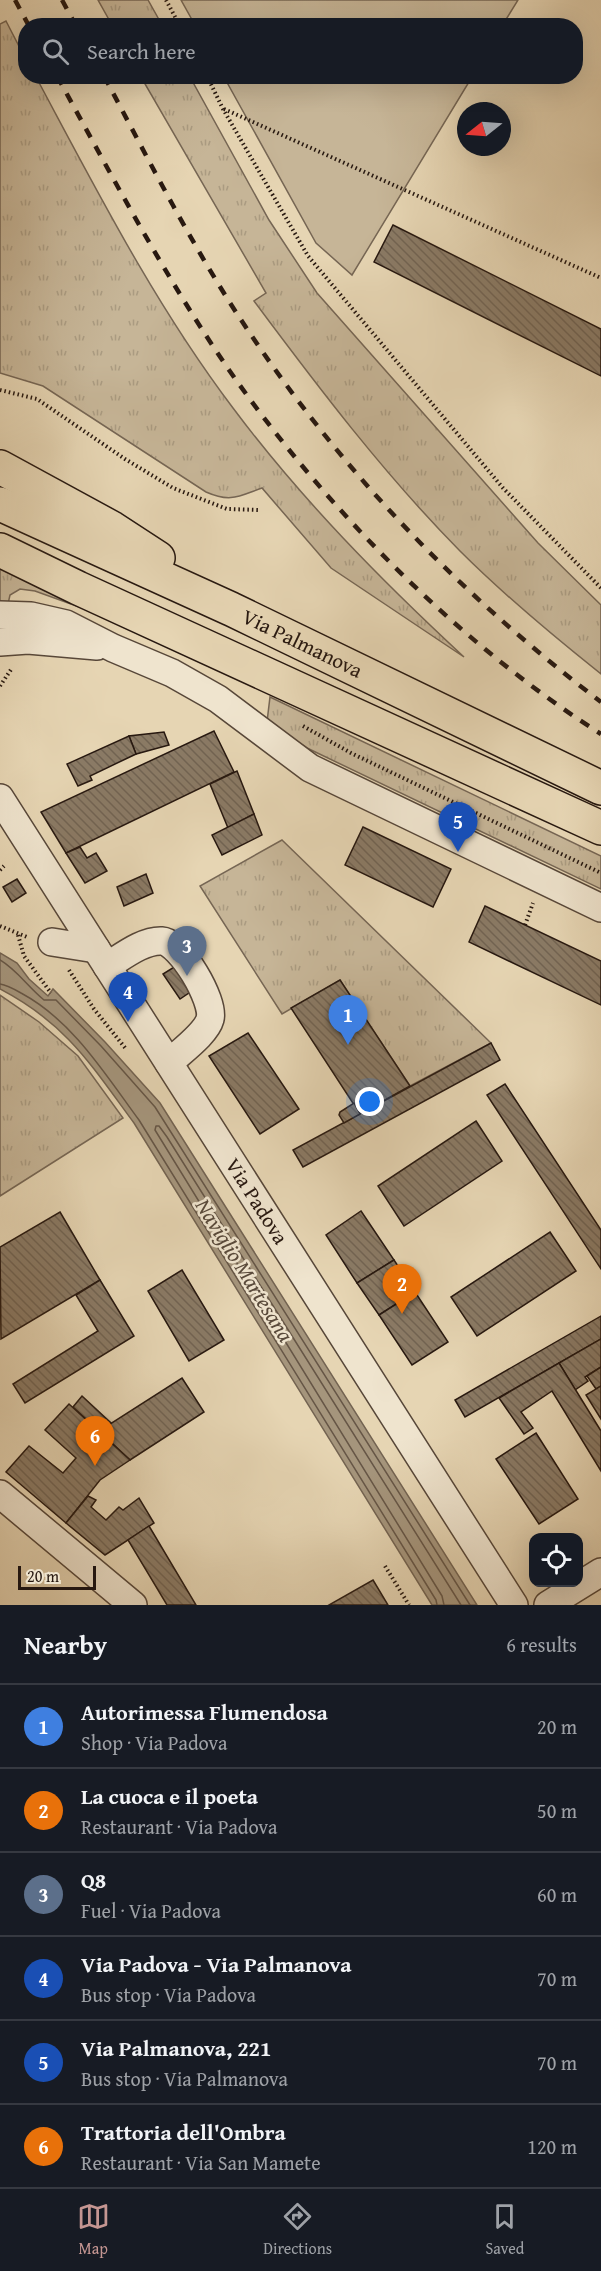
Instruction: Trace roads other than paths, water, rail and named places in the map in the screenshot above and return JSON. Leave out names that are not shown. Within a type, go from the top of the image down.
[{"type":"highway","points":[[0,467],[121,534],[172,566],[231,609]]},
{"type":"highway","name":"Via Palmanova","points":[[0,504],[231,609],[601,788]]},
{"type":"highway","name":"Via Palmanova","points":[[0,550],[601,828]]},
{"type":"street","points":[[0,615],[21,614],[55,621],[172,673],[206,692],[310,768],[601,908]]},
{"type":"street","points":[[7,652],[28,640],[113,648]]},
{"type":"street","name":"Via Padova","points":[[0,798],[514,1605]]},
{"type":"street","points":[[52,942],[102,957],[162,941],[171,944],[179,951],[206,994],[211,1006],[211,1018],[206,1027],[169,1063]]},
{"type":"street","points":[[0,1494],[133,1605]]},
{"type":"street","points":[[548,1605],[601,1572]]},
{"type":"water","name":"Naviglio Martesana","points":[[0,953],[17,963],[29,979],[48,996],[53,989],[160,1103],[477,1605],[432,1605],[134,1123],[90,1064],[61,1031],[23,1002],[0,989]]},
{"type":"railway","points":[[15,0],[25,18]]},
{"type":"railway","points":[[62,0],[72,18]]},
{"type":"railway","points":[[61,84],[140,226],[205,335],[267,422],[308,473],[398,570],[446,615],[548,698],[601,734]]},
{"type":"railway","points":[[108,84],[198,250],[232,306],[311,418],[354,470],[446,568],[495,615],[601,702]]},
{"type":"place","name":"Via Palmanova, 221","points":[[458,852]]},
{"type":"place","name":"Q8","points":[[187,976]]},
{"type":"place","name":"Via Padova - Via Palmanova","points":[[128,1022]]},
{"type":"place","name":"Autorimessa Flumendosa","points":[[348,1045]]},
{"type":"place","name":"La cuoca e il poeta","points":[[402,1314]]},
{"type":"place","name":"Trattoria dell'Ombra","points":[[95,1466]]}]
